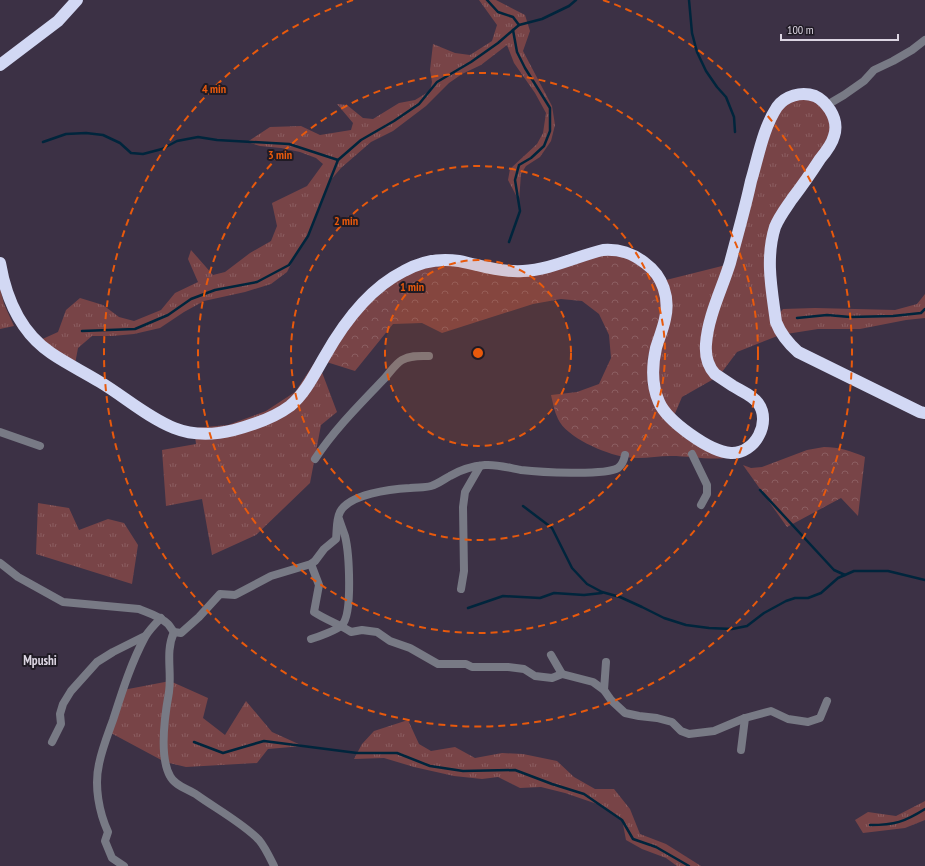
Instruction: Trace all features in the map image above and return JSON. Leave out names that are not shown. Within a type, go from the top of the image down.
[{"type":"highway","points":[[0,66],[58,21],[77,0]]},
{"type":"highway","points":[[0,263],[3,279],[14,311],[19,320],[39,344],[102,383],[137,408],[162,422],[176,429],[203,434],[220,433],[262,421],[290,405],[310,381],[344,326],[381,286],[404,270],[431,261],[451,260],[504,271],[529,271],[603,250],[612,249],[623,251],[639,258],[656,274],[663,286],[667,298],[665,319],[656,348],[654,365],[654,387],[660,405],[677,424],[714,448],[731,453],[739,452],[746,449],[756,440],[762,429],[763,414],[757,402],[746,392],[727,382],[712,370],[707,359],[706,352],[708,327],[731,259],[760,150],[774,112],[788,97],[805,94],[814,96],[827,105],[834,119],[834,136],[824,155],[782,214],[772,237],[769,258],[776,322],[781,334],[798,352],[920,412],[925,413]]},
{"type":"street","points":[[827,105],[844,96],[864,81],[874,70],[893,62],[925,40]]},
{"type":"street","points":[[315,459],[326,443],[400,360],[411,356],[429,356]]},
{"type":"street","points":[[0,432],[40,446]]},
{"type":"street","points":[[692,454],[707,485],[707,494],[701,505]]},
{"type":"street","points":[[0,563],[18,577],[63,602],[139,609],[160,618],[169,625],[174,632],[181,633],[199,617],[220,594],[235,595],[271,576],[311,564],[315,561],[336,539],[340,513],[344,506],[356,499],[397,489],[430,486],[468,468],[480,466],[503,466],[521,470],[610,472],[619,468],[625,455]]},
{"type":"street","points":[[461,589],[464,571],[464,497],[465,492],[480,466]]},
{"type":"street","points":[[310,639],[320,636],[342,625],[346,618],[350,582],[345,537],[339,518]]},
{"type":"street","points":[[311,564],[319,585],[314,612],[324,619],[342,625],[351,632],[362,630],[377,632],[438,664],[466,664],[472,667],[508,667],[524,670],[535,676],[552,678],[562,674],[593,682],[604,690],[611,700],[624,713],[672,722],[681,731],[689,734],[714,731],[745,718],[771,711],[788,719],[808,722],[820,718],[827,701]]},
{"type":"street","points":[[124,866],[112,858],[105,841],[108,832],[100,806],[98,784],[99,764],[123,690],[146,636],[160,618]]},
{"type":"street","points":[[174,632],[169,642],[170,681],[164,728],[165,762],[171,777],[180,786],[194,793],[230,817],[259,840],[274,866]]},
{"type":"street","points":[[52,742],[61,724],[60,714],[63,704],[70,691],[97,662],[113,652],[146,636]]},
{"type":"street","points":[[551,655],[562,674]]},
{"type":"street","points":[[604,690],[606,662]]},
{"type":"street","points":[[741,750],[745,718]]},
{"type":"green space","points":[[479,0],[496,0],[525,15],[530,31],[523,51],[552,106],[555,125],[551,141],[540,157],[526,166],[521,174],[519,201],[508,180],[510,169],[537,144],[543,133],[546,113],[535,93],[514,63],[507,45],[481,65],[462,74],[449,83],[426,106],[393,131],[371,142],[341,168],[329,182],[308,236],[296,254],[287,272],[271,284],[245,292],[204,301],[160,328],[134,334],[92,336],[78,348],[75,364],[38,341],[58,332],[66,310],[80,298],[103,305],[119,317],[134,321],[161,310],[175,293],[198,282],[188,259],[191,250],[213,275],[225,272],[250,253],[271,241],[277,226],[272,203],[307,186],[323,164],[316,158],[300,152],[260,146],[247,142],[270,127],[301,126],[320,135],[351,130],[353,123],[337,104],[347,105],[363,118],[373,119],[399,103],[415,100],[430,91],[432,82],[430,70],[433,44],[455,53],[470,55],[492,41],[497,25]]},
{"type":"green space","points":[[790,93],[826,100],[832,135],[775,218],[774,320],[783,309],[815,308],[895,310],[917,304],[925,294],[925,318],[860,329],[818,329],[780,335],[737,352],[719,376],[682,397],[671,423],[654,400],[646,381],[646,363],[653,340],[658,282],[726,265],[757,150]]},
{"type":"green space","points":[[632,251],[658,282],[663,313],[646,363],[646,381],[654,400],[726,458],[713,459],[671,456],[642,458],[625,457],[587,444],[562,426],[558,419],[551,395],[577,392],[599,384],[611,358],[609,335],[599,314],[582,301],[561,299],[533,304],[442,333],[422,323],[393,324],[355,371],[317,359],[338,330],[423,258],[506,269]]},
{"type":"green space","points":[[0,288],[4,304],[14,326],[0,329]]},
{"type":"green space","points":[[317,359],[337,412],[321,425],[310,483],[256,535],[212,555],[202,499],[166,506],[162,450],[196,444],[194,428],[228,425],[266,411],[295,392]]},
{"type":"green space","points":[[824,447],[845,450],[865,457],[858,516],[841,498],[787,527],[743,465],[751,468],[762,467],[807,450]]},
{"type":"green space","points":[[38,503],[69,508],[79,530],[108,519],[124,523],[138,545],[132,584],[36,554]]},
{"type":"green space","points":[[170,681],[208,698],[203,718],[225,735],[246,701],[272,732],[303,746],[268,749],[257,763],[186,767],[165,762],[109,732],[123,690]]},
{"type":"green space","points":[[408,720],[419,744],[431,751],[455,747],[475,758],[502,753],[523,754],[557,761],[574,777],[595,789],[614,789],[630,809],[640,834],[666,844],[701,866],[677,866],[666,858],[642,849],[626,840],[622,819],[600,805],[565,793],[541,787],[520,788],[498,777],[482,779],[454,776],[414,767],[384,758],[354,759],[362,744],[374,731]]},
{"type":"green space","points":[[925,801],[925,820],[905,828],[863,833],[855,820],[868,812],[896,816]]},
{"type":"waterway","points":[[487,0],[498,12],[513,17],[519,25]]},
{"type":"waterway","points":[[82,331],[135,329],[168,315],[191,299],[215,290],[257,282],[289,265],[308,236],[338,160],[361,140],[394,121],[419,104],[437,82],[471,62],[498,43],[519,25],[542,19],[569,6],[576,0]]},
{"type":"waterway","points":[[689,0],[692,33],[697,52],[706,71],[726,97],[734,117],[735,132]]},
{"type":"waterway","points":[[509,242],[520,211],[515,180],[519,165],[531,158],[544,146],[550,131],[550,108],[525,68],[517,52],[513,30]]},
{"type":"waterway","points":[[43,142],[66,134],[86,133],[103,135],[120,143],[131,153],[143,154],[162,149],[177,141],[198,137],[217,140],[289,144],[338,160]]},
{"type":"waterway","points":[[797,318],[827,315],[850,317],[893,316],[921,313],[925,309]]},
{"type":"waterway","points":[[760,490],[834,570],[845,575]]},
{"type":"waterway","points":[[523,506],[552,528],[572,568],[587,584],[602,592],[620,597],[664,618],[686,625],[732,629],[747,626],[764,613],[786,601],[795,598],[808,598],[821,593],[838,578],[854,571],[888,571],[925,580]]},
{"type":"waterway","points":[[468,608],[503,596],[540,598],[554,593],[584,595],[602,593]]},
{"type":"waterway","points":[[194,742],[223,753],[264,741],[357,753],[397,753],[430,766],[463,771],[515,770],[584,794],[622,820],[633,839],[656,847],[689,866]]},
{"type":"waterway","points":[[870,825],[899,822],[925,809]]},
{"type":"district","name":"Mpushi","points":[[40,660]]}]
